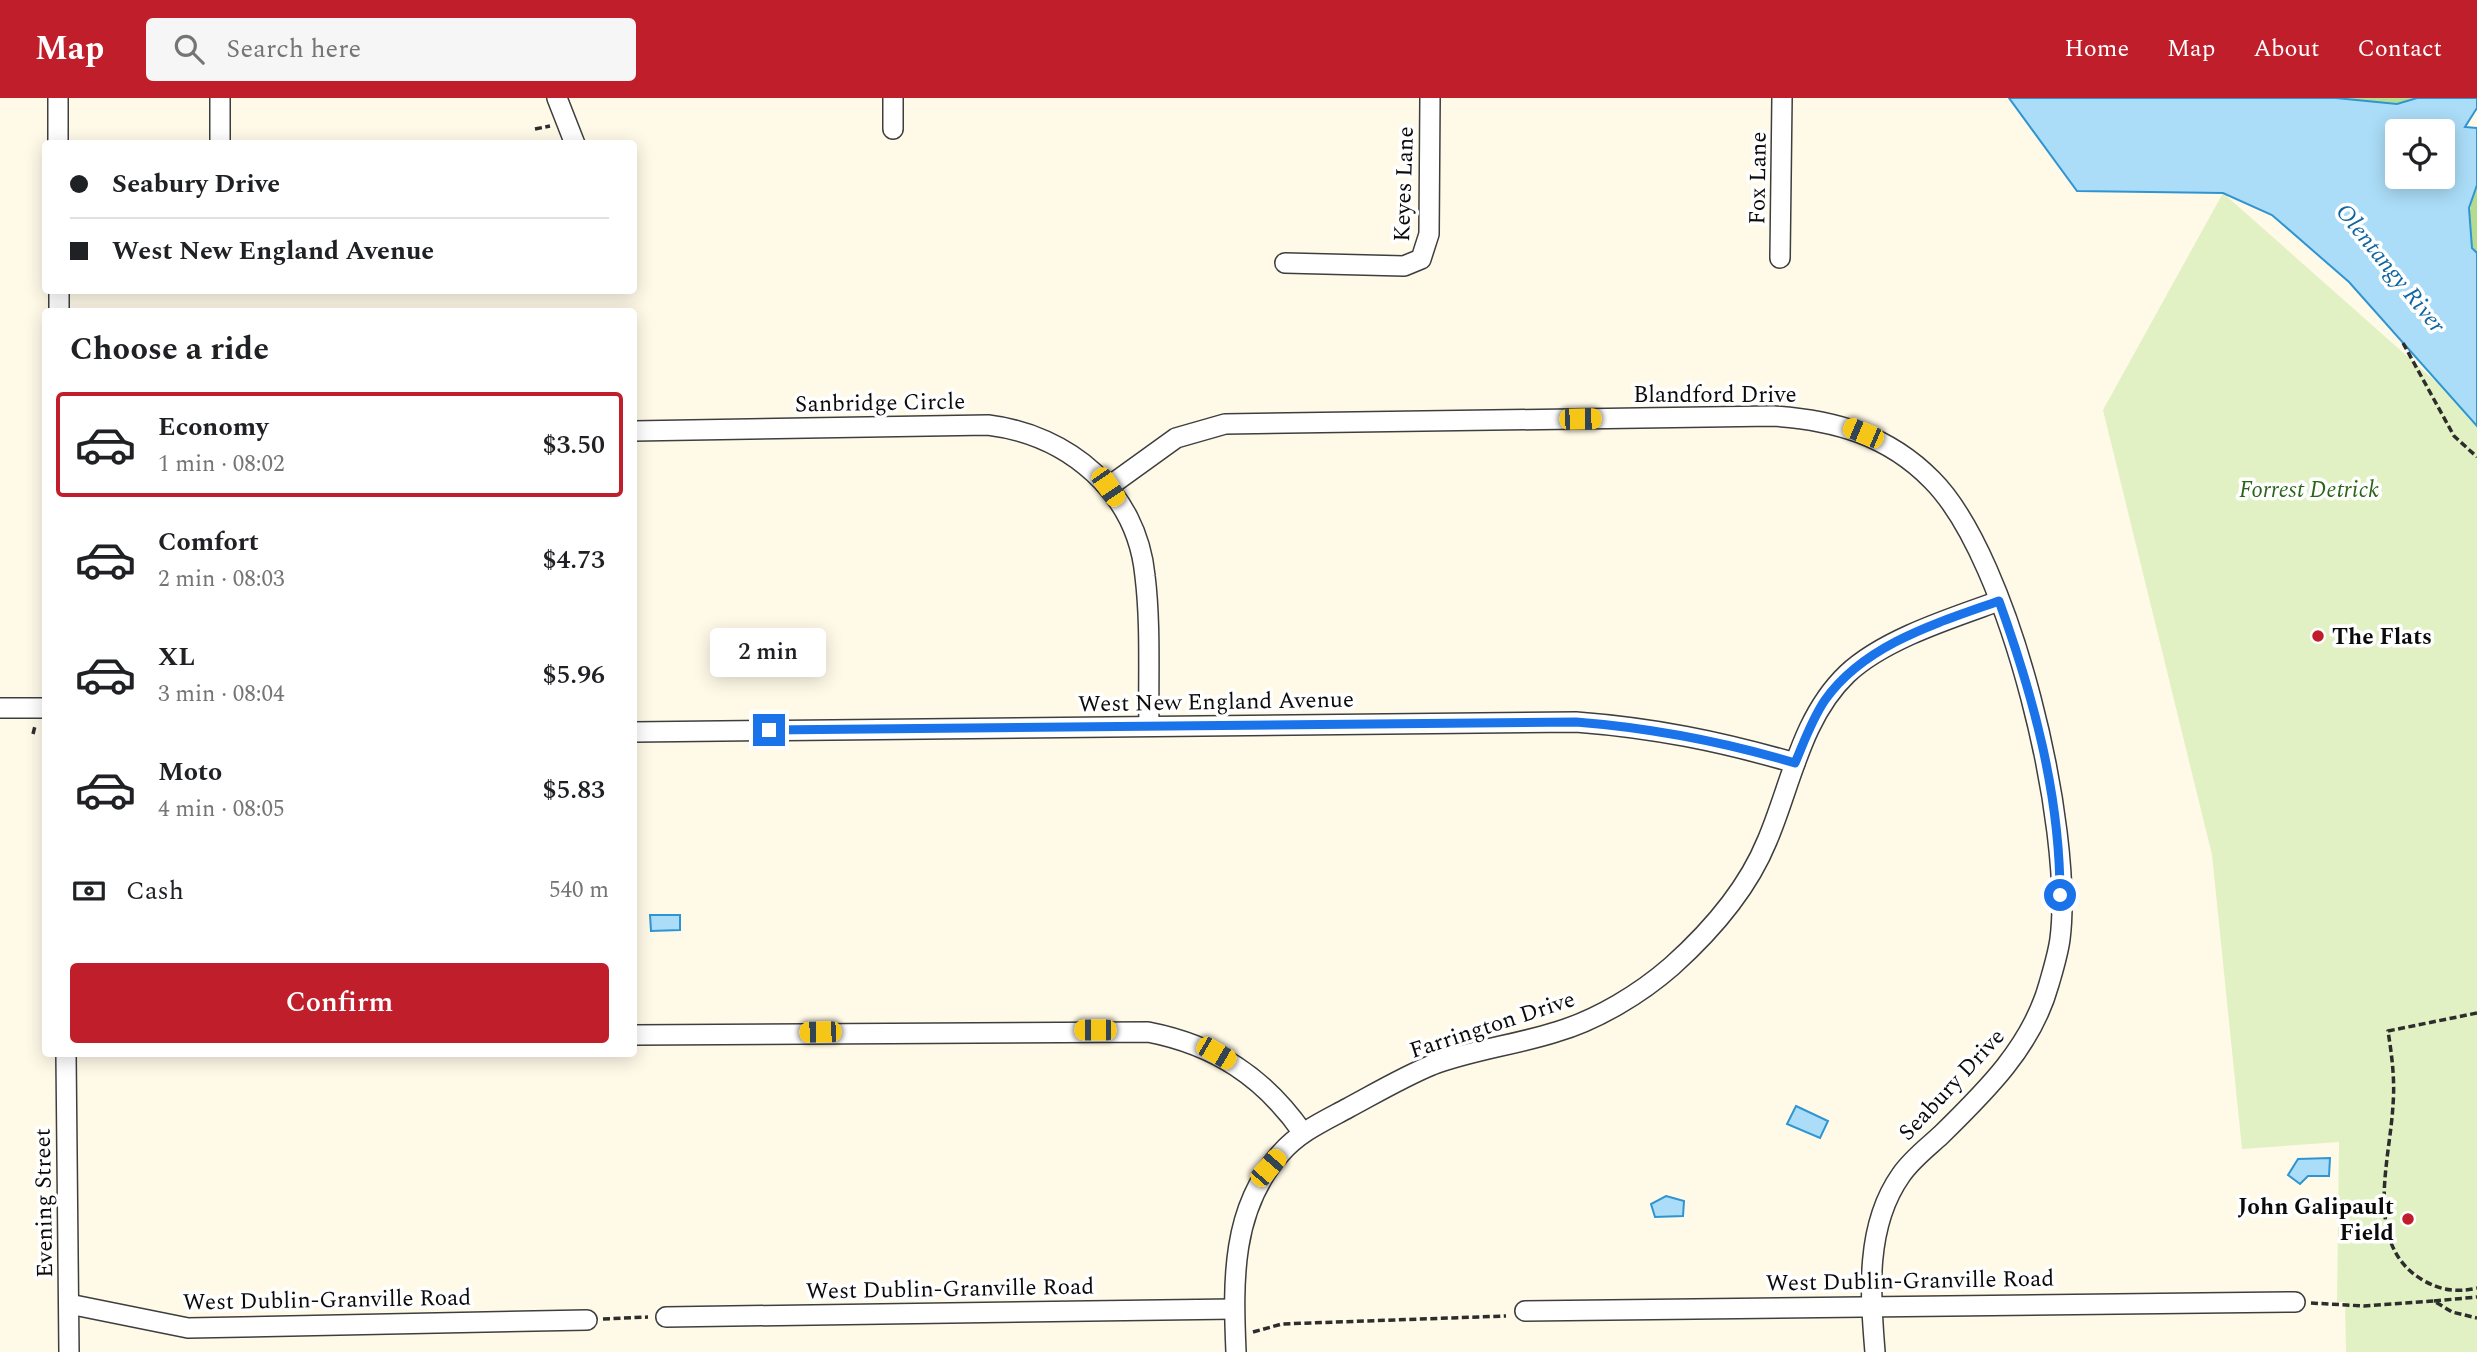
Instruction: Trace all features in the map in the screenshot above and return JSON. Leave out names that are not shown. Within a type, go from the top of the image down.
[{"type":"street","points":[[58,98],[58,140]]},
{"type":"street","points":[[220,98],[220,140]]},
{"type":"street","points":[[556,98],[573,140]]},
{"type":"street","points":[[893,98],[893,129]]},
{"type":"street","name":"Keyes Lane","points":[[1285,262],[1404,266],[1421,259],[1429,234],[1430,98]]},
{"type":"street","name":"Fox Lane","points":[[1780,258],[1782,98]]},
{"type":"street","name":"Blandford Drive","points":[[1108,487],[1176,438],[1225,424],[1773,416],[1813,419],[1847,427],[1878,440],[1914,463],[1934,481],[1958,512],[1999,601]]},
{"type":"street","name":"Sanbridge Circle","points":[[637,431],[988,425],[1027,432],[1064,449],[1108,487],[1126,514],[1139,544],[1145,576],[1149,726]]},
{"type":"street","name":"Farrington Drive","points":[[1236,1352],[1236,1258],[1245,1210],[1268,1168],[1303,1133],[1433,1065],[1576,1026],[1635,994],[1671,967],[1709,930],[1743,886],[1766,843],[1795,763],[1824,701],[1848,672],[1910,633],[1999,601]]},
{"type":"street","name":"Seabury Drive","points":[[1875,1352],[1871,1304],[1875,1238],[1885,1205],[1901,1174],[2003,1071],[2030,1033],[2049,986],[2060,939],[2060,873],[2053,806],[2032,696],[1999,601]]},
{"type":"street","points":[[0,708],[42,708]]},
{"type":"street","name":"West New England Avenue","points":[[637,732],[1576,722],[1647,727],[1730,744],[1795,763]]},
{"type":"street","points":[[637,1035],[1148,1032],[1196,1044],[1238,1065],[1265,1086],[1303,1133]]},
{"type":"street","name":"Evening Street","points":[[66,1057],[69,1352]]},
{"type":"street","name":"West Dublin-Granville Road","points":[[1525,1311],[1871,1304],[2295,1302]]},
{"type":"street","name":"West Dublin-Granville Road","points":[[69,1304],[188,1328],[587,1320]]},
{"type":"street","name":"West Dublin-Granville Road","points":[[666,1317],[1234,1309]]},
{"type":"path","points":[[535,129],[542,129]]},
{"type":"path","points":[[2403,343],[2454,436],[2477,457]]},
{"type":"path","points":[[2477,1013],[2388,1031],[2394,1069],[2394,1092],[2385,1189],[2385,1213],[2390,1241],[2400,1261],[2413,1274],[2434,1287],[2450,1291],[2477,1289]]},
{"type":"path","points":[[2295,1302],[2364,1306],[2477,1297]]},
{"type":"path","points":[[2434,1301],[2452,1312],[2477,1318]]},
{"type":"path","points":[[1253,1332],[1282,1324],[1504,1317],[1525,1311]]},
{"type":"path","points":[[587,1320],[666,1317]]},
{"type":"green space","points":[[2336,98],[2417,98],[2397,104]]},
{"type":"green space","points":[[2477,185],[2477,253],[2472,246],[2469,229],[2470,210]]},
{"type":"green space","name":"The Flats","points":[[2223,193],[2477,418],[2477,1352],[2346,1352],[2345,1302],[2337,1302],[2339,1142],[2242,1149],[2212,855],[2103,410]]},
{"type":"water","name":"Olentangy River","points":[[2009,98],[2336,98],[2397,104],[2417,98],[2477,98],[2477,108],[2465,127],[2477,128],[2477,185],[2469,208],[2472,248],[2477,253],[2477,426],[2349,282],[2272,215],[2223,193],[2077,191]]},
{"type":"water","points":[[650,915],[680,915],[680,930],[651,931]]},
{"type":"water","points":[[1796,1106],[1828,1121],[1820,1138],[1787,1124]]},
{"type":"water","points":[[2330,1158],[2329,1176],[2308,1176],[2300,1184],[2288,1175],[2298,1159]]},
{"type":"water","points":[[1666,1196],[1684,1201],[1683,1216],[1655,1217],[1651,1204]]},
{"type":"place","name":"The Flats","points":[[2318,636]]},
{"type":"place","name":"John Galipault Field","points":[[2408,1219]]},
{"type":"route","points":[[769,730],[1576,722],[1647,727],[1730,744],[1795,763],[1824,701],[1848,672],[1910,633],[1999,601],[2032,696],[2053,806],[2060,895]]},
{"type":"park label","name":"Forrest Detrick","points":[[2309,489]]}]
